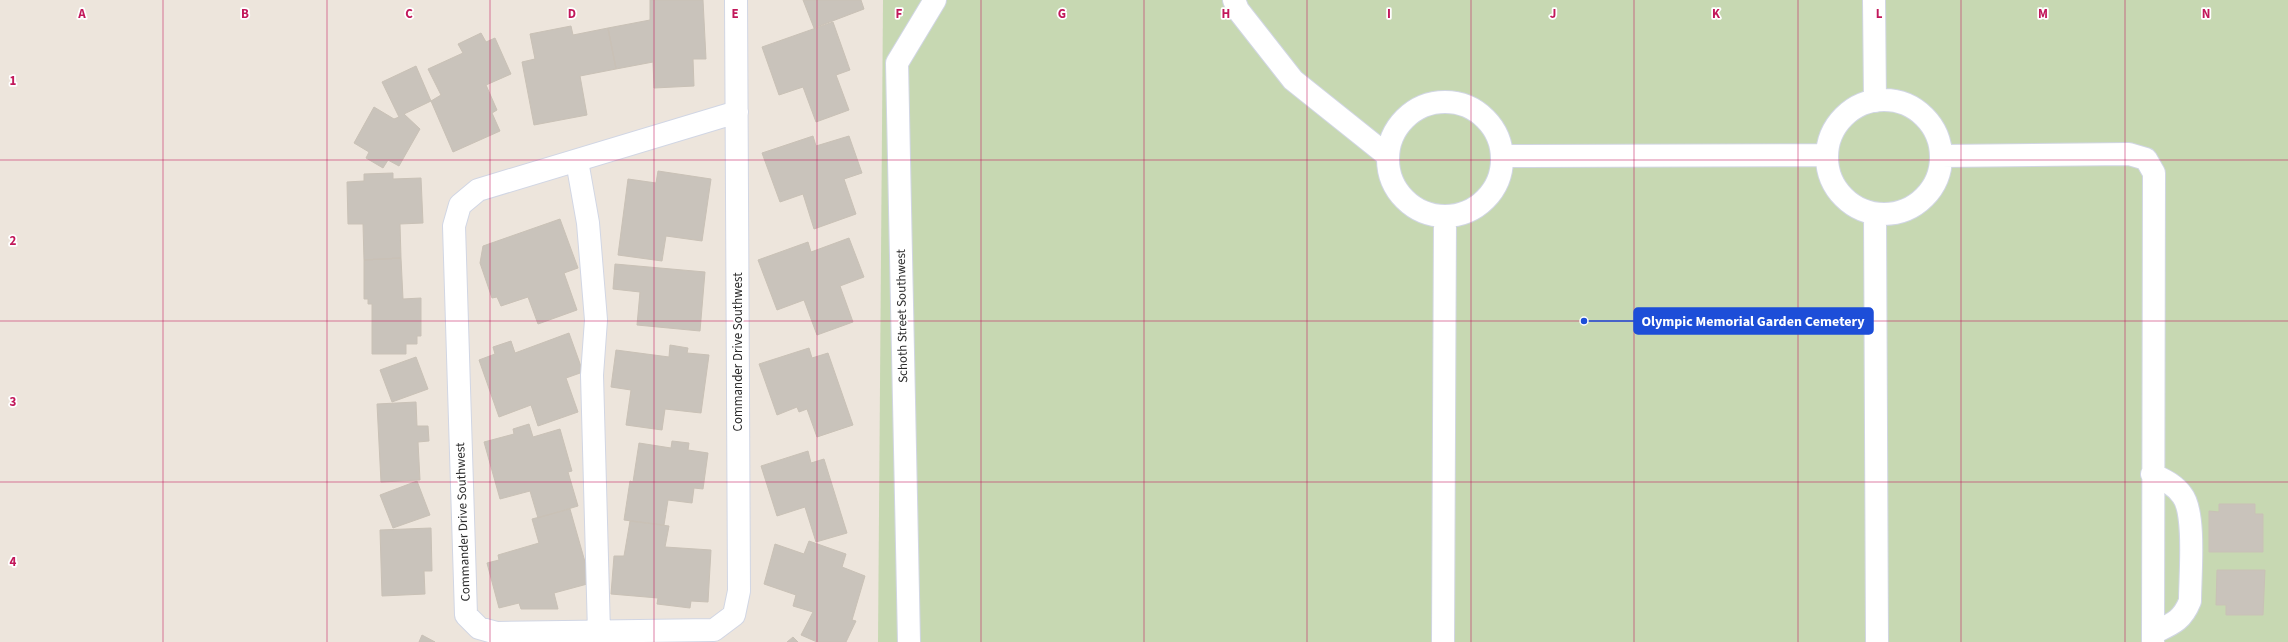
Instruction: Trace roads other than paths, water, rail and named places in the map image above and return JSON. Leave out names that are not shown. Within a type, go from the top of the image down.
[{"type":"street","name":"Commander Drive Southwest","points":[[736,0],[737,112],[739,591],[734,615],[714,630],[497,633],[479,628],[466,615],[454,226],[460,205],[478,190],[737,112]]},
{"type":"street","name":"Schoth Street Southwest","points":[[909,642],[897,63],[935,0]]},
{"type":"street","points":[[1234,0],[1238,10],[1293,80],[1388,156]]},
{"type":"street","points":[[1874,0],[1875,101]]},
{"type":"street","points":[[1875,101],[1889,101],[1902,104],[1915,109],[1926,118],[1934,130],[1939,143],[1941,156],[1939,173],[1932,188],[1921,201],[1902,211],[1891,214],[1875,214],[1850,203],[1840,193],[1832,181],[1827,155],[1831,136],[1841,119],[1857,107],[1875,101]]},
{"type":"street","points":[[1445,102],[1462,104],[1478,112],[1490,124],[1499,139],[1502,156],[1500,174],[1493,189],[1482,202],[1467,211],[1445,217],[1431,214],[1413,206],[1399,193],[1390,176],[1388,156],[1391,139],[1399,124],[1417,110],[1428,104],[1445,102]]},
{"type":"street","points":[[1941,156],[2129,154],[2146,160],[2154,172],[2152,474],[2153,637]]},
{"type":"street","points":[[1502,156],[1827,155]]},
{"type":"street","points":[[578,161],[588,223],[595,304],[592,375],[599,632]]},
{"type":"street","points":[[1875,214],[1877,642]]},
{"type":"street","points":[[1443,642],[1445,217]]},
{"type":"street","points":[[2152,474],[2172,483],[2183,496],[2190,512],[2190,600],[2185,614],[2153,637]]},
{"type":"place","name":"Olympic Memorial Garden Cemetery","points":[[1584,321]]}]
